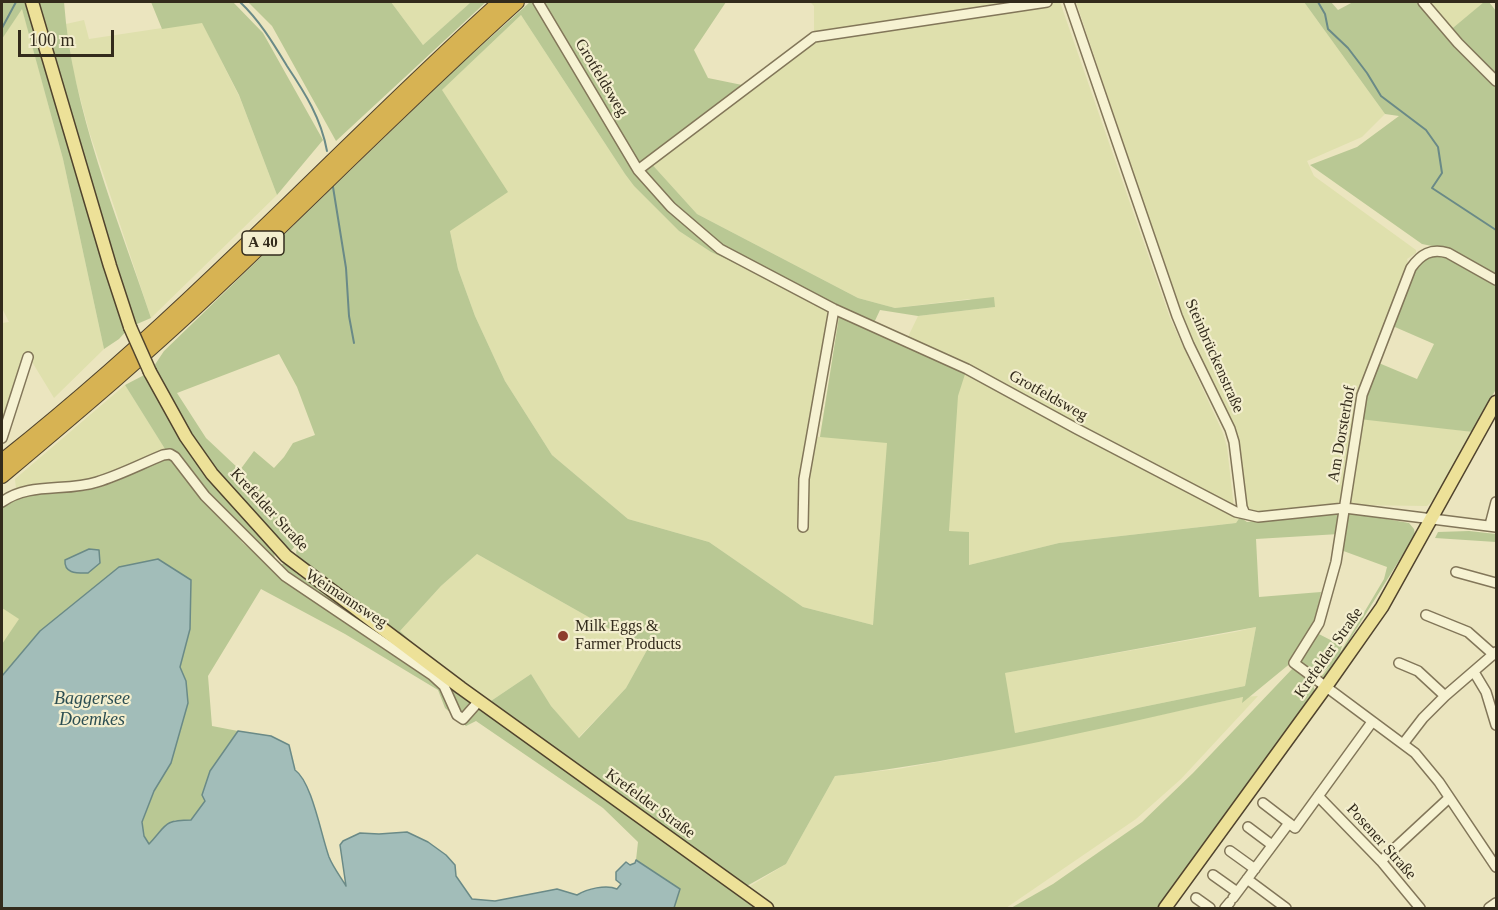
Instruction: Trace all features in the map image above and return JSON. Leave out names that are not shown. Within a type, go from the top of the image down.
[{"type":"highway","name":"A 40","points":[[2,461],[155,330],[206,283],[398,96],[500,2]]},
{"type":"highway","name":"A 40","points":[[2,476],[151,349],[405,105],[517,2]]},
{"type":"main road","name":"Krefelder Straße","points":[[32,2],[130,327],[150,372],[186,437],[212,474],[286,556],[479,701],[768,909]]},
{"type":"main road","name":"Krefelder Straße","points":[[1165,909],[1382,607],[1497,402]]},
{"type":"street","points":[[638,170],[814,37],[1047,2]]},
{"type":"street","name":"Steinbrückenstraße","points":[[1069,2],[1177,316],[1230,429],[1245,514]]},
{"type":"street","points":[[1423,2],[1458,43],[1497,81]]},
{"type":"street","name":"Grotfeldsweg","points":[[540,3],[638,170],[671,207],[720,249],[834,309],[967,369],[1157,471],[1236,512],[1245,514]]},
{"type":"street","name":"Am Dorsterhof","points":[[1325,688],[1294,663],[1319,623],[1336,562],[1362,395],[1411,268],[1423,254],[1442,251],[1497,280]]},
{"type":"street","points":[[803,527],[804,479],[834,309]]},
{"type":"street","points":[[2,438],[28,357]]},
{"type":"street","name":"Weimannsweg","points":[[2,502],[9,496],[28,490],[98,482],[170,454],[175,457],[205,496],[280,572],[432,675],[444,686],[457,715],[463,719],[479,701]]},
{"type":"street","points":[[1245,514],[1258,517],[1345,508],[1493,526],[1497,502]]},
{"type":"street","points":[[1456,572],[1497,583]]},
{"type":"street","points":[[1403,744],[1423,718],[1445,696],[1495,654],[1468,632],[1426,615]]},
{"type":"street","points":[[1399,663],[1418,671],[1445,696]]},
{"type":"street","points":[[1474,672],[1486,692],[1497,725]]},
{"type":"street","points":[[1325,688],[1415,753],[1497,867]]},
{"type":"street","points":[[1263,803],[1295,828],[1372,722]]},
{"type":"street","name":"Posener Straße","points":[[1318,796],[1381,861],[1420,909]]},
{"type":"street","points":[[1381,861],[1449,798]]},
{"type":"street","points":[[1213,874],[1231,900],[1289,822]]},
{"type":"street","points":[[1248,827],[1272,845]]},
{"type":"street","points":[[1230,851],[1255,868]]},
{"type":"street","points":[[1247,879],[1286,909]]},
{"type":"street","points":[[1196,898],[1210,909]]},
{"type":"street","points":[[1489,909],[1497,903]]},
{"type":"green space","points":[[2,2],[64,2],[76,83],[86,123],[151,318],[130,327],[119,339],[104,349],[63,159],[22,9],[2,39]]},
{"type":"green space","points":[[151,2],[233,2],[263,33],[323,140],[277,195],[239,95],[202,23],[162,29]]},
{"type":"green space","points":[[248,2],[391,2],[423,45],[471,2],[486,2],[336,141],[272,26]]},
{"type":"green space","points":[[391,2],[471,2],[423,45]]},
{"type":"green space","points":[[530,2],[726,2],[694,50],[708,78],[747,86],[649,161],[697,214],[858,298],[895,308],[994,297],[995,307],[918,316],[880,310],[873,325],[711,252],[679,231],[634,186],[521,15],[442,90],[508,192],[450,231],[458,269],[475,316],[505,381],[552,455],[628,519],[709,542],[803,607],[873,625],[887,443],[820,437],[839,317],[966,371],[958,396],[949,531],[969,532],[969,565],[1059,543],[1236,523],[1240,517],[1247,522],[1335,512],[1338,514],[1339,534],[1256,539],[1259,597],[1321,592],[1315,621],[1292,662],[1242,703],[1243,697],[989,752],[835,776],[786,864],[745,887],[485,705],[531,674],[551,706],[579,738],[626,688],[647,650],[477,554],[441,586],[400,631],[461,688],[300,559],[296,553],[298,543],[286,556],[273,543],[275,560],[204,491],[178,456],[165,449],[125,385],[150,372],[164,351],[450,74]],"holes":[[[279,354],[297,387],[315,435],[293,443],[274,468],[254,451],[240,470],[206,438],[177,393]],[[1256,627],[1245,686],[1015,733],[1005,673]]]},
{"type":"green space","points":[[810,2],[1030,2],[852,32],[1060,2],[1170,318],[1223,433],[1227,447],[1234,508],[907,339],[918,316],[994,307],[969,299],[895,308],[858,298],[697,214],[649,161],[814,37],[814,6]]},
{"type":"green space","points":[[1076,2],[1304,2],[1385,114],[1362,137],[1307,161],[1314,176],[1416,250],[1416,253],[1407,259],[1409,266],[1365,377],[1341,503],[1258,513],[1248,509],[1234,428],[1213,381],[1192,344],[1181,315]]},
{"type":"green space","points":[[1304,2],[1331,2],[1338,10],[1353,2],[1423,2],[1448,32],[1484,2],[1489,2],[1496,11],[1496,276],[1452,250],[1422,244],[1310,165],[1357,147],[1399,116],[1385,114]]},
{"type":"green space","points":[[1423,2],[1485,2],[1448,32]]},
{"type":"green space","points":[[22,8],[63,159],[104,349],[54,398],[26,352],[2,434],[2,323],[9,322],[2,308],[2,39]]},
{"type":"green space","points":[[521,15],[625,174],[679,231],[711,252],[735,261],[830,311],[810,436],[820,437],[839,317],[966,371],[1240,517],[1236,523],[1059,543],[969,565],[879,563],[873,625],[803,607],[709,542],[628,519],[552,455],[505,381],[475,316],[458,269],[450,231],[442,90]]},
{"type":"green space","points":[[84,20],[89,39],[202,22],[240,98],[277,195],[151,318],[89,131],[74,75],[66,24]]},
{"type":"green space","points":[[1423,254],[1448,254],[1496,284],[1496,389],[1473,432],[1359,419],[1374,361],[1417,379],[1434,344],[1388,324],[1406,277]]},
{"type":"green space","points":[[125,385],[165,449],[117,472],[84,483],[16,489],[15,479]]},
{"type":"green space","points":[[1359,419],[1473,432],[1433,500],[1427,506],[1350,505],[1348,504]]},
{"type":"green space","points":[[166,459],[175,462],[243,543],[273,569],[286,562],[296,573],[541,753],[742,893],[758,908],[674,908],[679,889],[636,860],[638,842],[603,808],[476,721],[466,726],[445,708],[438,690],[345,634],[261,589],[208,676],[212,726],[238,731],[210,771],[206,801],[191,820],[175,820],[149,844],[144,836],[142,823],[154,791],[171,763],[186,681],[180,667],[190,629],[119,567],[40,631],[2,676],[2,644],[19,619],[2,608],[2,507],[25,497],[101,487]]},
{"type":"green space","points":[[1346,512],[1409,523],[1415,535],[1324,681],[1319,679],[1330,666],[1318,677],[1299,662],[1315,632],[1342,646],[1340,653],[1384,579],[1387,567],[1338,549]]},
{"type":"green space","points":[[1469,531],[1496,534],[1496,542],[1435,538],[1438,532]]},
{"type":"green space","points":[[477,554],[647,650],[626,688],[578,738],[551,706],[531,674],[485,705],[461,688],[400,631],[441,586]]},
{"type":"green space","points":[[2,608],[20,619],[2,644]]},
{"type":"green space","points":[[1256,627],[1245,686],[1015,733],[1004,673]]},
{"type":"green space","points":[[1294,667],[1313,685],[1315,692],[1158,908],[1011,908],[1053,884],[1142,822],[1193,773]]},
{"type":"green space","points":[[1258,696],[1181,779],[1136,819],[1006,908],[775,908],[747,888],[786,864],[835,776],[898,769],[954,759],[1243,697]]},
{"type":"water","points":[[89,549],[99,550],[100,563],[88,573],[72,572],[67,568],[65,560]]},
{"type":"water","name":"Baggersee Doemkes","points":[[158,559],[191,580],[190,629],[180,667],[186,681],[188,703],[171,763],[154,791],[142,822],[144,836],[149,844],[166,825],[175,821],[191,820],[205,801],[202,795],[210,771],[238,731],[271,736],[289,745],[295,770],[301,776],[311,797],[329,857],[346,886],[340,845],[343,841],[360,833],[407,832],[428,842],[446,855],[455,865],[456,876],[472,899],[495,901],[557,889],[577,895],[597,888],[617,889],[621,884],[616,880],[616,872],[626,862],[630,865],[636,860],[680,889],[674,908],[2,908],[2,676],[40,631],[119,567]]},
{"type":"waterway","points":[[2,28],[16,2]]},
{"type":"waterway","points":[[240,2],[266,32],[306,96],[321,128],[327,151]]},
{"type":"waterway","points":[[1318,2],[1325,14],[1328,29],[1348,48],[1381,96],[1426,130],[1438,147],[1442,173],[1432,188],[1496,230]]},
{"type":"waterway","points":[[333,187],[346,268],[349,316],[354,343]]},
{"type":"place","name":"Milk Eggs & Farmer Products","points":[[563,636]]}]
